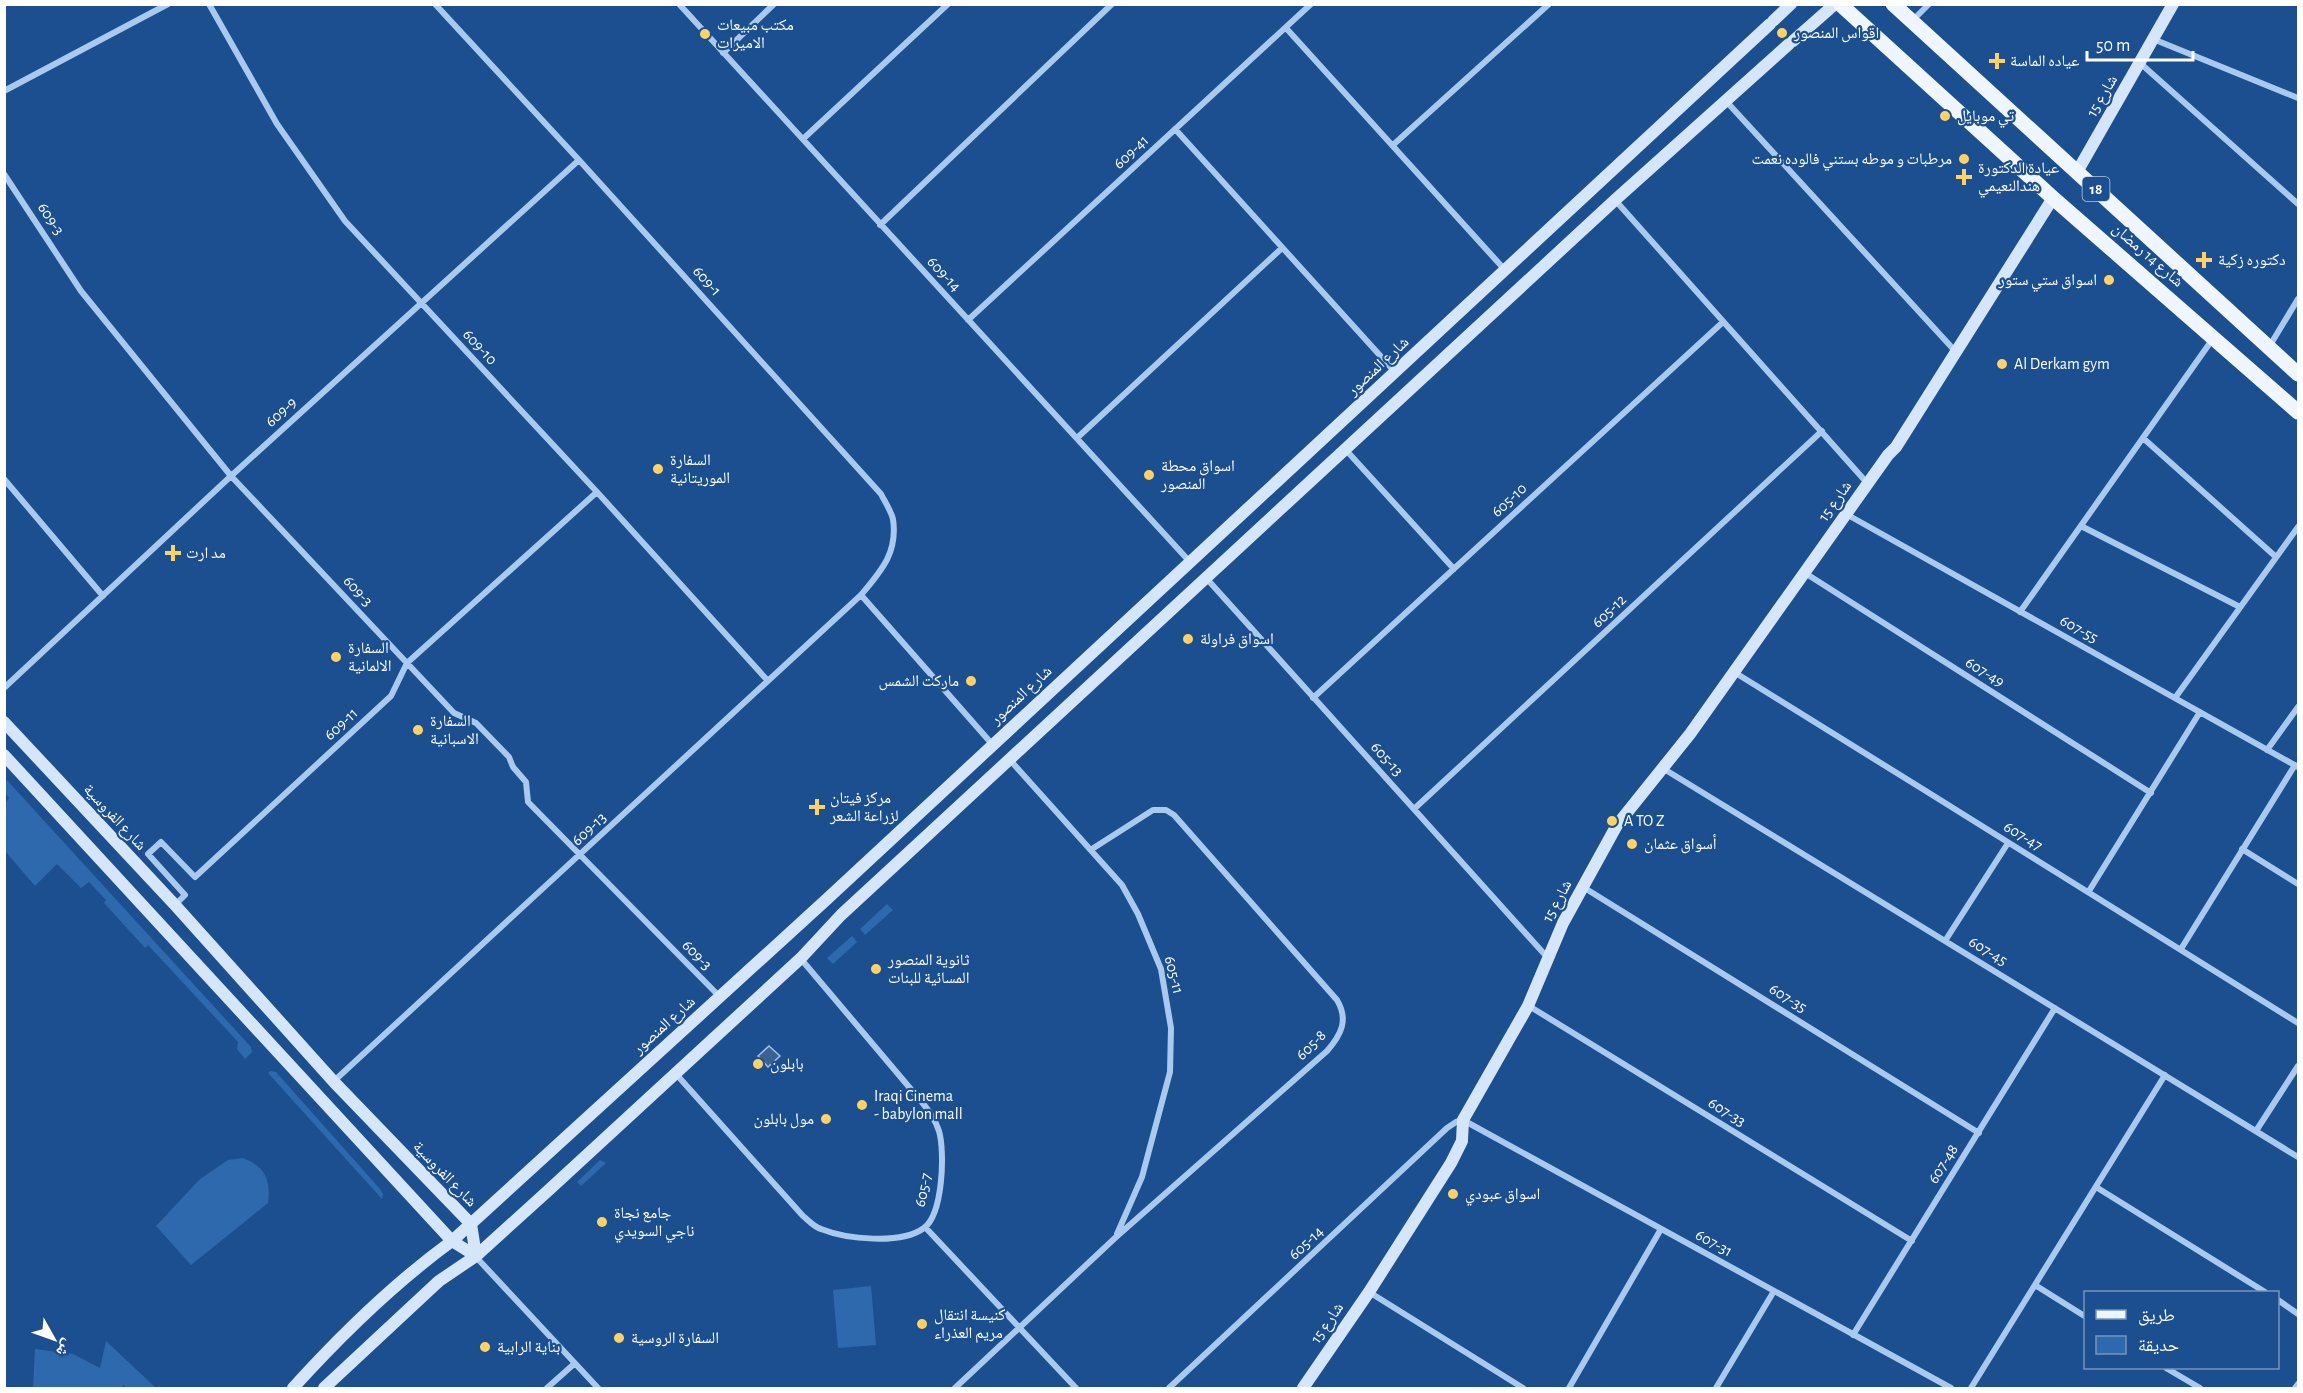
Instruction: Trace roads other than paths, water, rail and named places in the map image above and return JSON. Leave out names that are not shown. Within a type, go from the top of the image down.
[{"type":"main road","name":"شارع المنصور","points":[[292,1389],[334,1343],[412,1271],[471,1224],[720,997],[1506,271],[1791,4]]},
{"type":"main road","points":[[324,1389],[439,1281],[476,1256],[676,1074],[801,958],[841,915],[1614,200],[1835,4]]},
{"type":"main road","name":"شارع 14 رمضان","points":[[1840,4],[2051,196],[2298,412]]},
{"type":"main road","name":"شارع 14 رمضان","points":[[1893,4],[2298,374]]},
{"type":"main road","name":"شارع 15","points":[[2077,172],[2173,4]]},
{"type":"main road","name":"شارع 15","points":[[1303,1389],[1369,1292],[1451,1164],[1462,1141],[1463,1120],[1528,1006],[1563,923],[1617,825],[1664,769],[1888,455],[1896,447],[2051,196]]},
{"type":"main road","name":"شارع الفروسية","points":[[4,722],[175,905],[333,1082],[471,1224],[476,1256]]},
{"type":"main road","points":[[4,755],[452,1241],[476,1256]]},
{"type":"street","points":[[4,91],[168,4]]},
{"type":"street","name":"609-10","points":[[209,4],[283,134],[345,221],[597,492],[768,681]]},
{"type":"street","name":"609-1","points":[[435,4],[881,494],[892,518],[893,539],[886,565],[861,595]]},
{"type":"street","name":"609-14","points":[[679,4],[1190,562]]},
{"type":"street","points":[[723,53],[774,4]]},
{"type":"street","points":[[803,139],[948,4]]},
{"type":"street","points":[[880,225],[1112,4]]},
{"type":"street","name":"609-41","points":[[968,320],[1311,4]]},
{"type":"street","points":[[1393,146],[1549,4]]},
{"type":"street","points":[[1912,21],[1929,4]]},
{"type":"street","points":[[1286,28],[1506,271]]},
{"type":"street","points":[[2153,39],[2298,98]]},
{"type":"street","points":[[2140,63],[2298,204]]},
{"type":"street","points":[[1725,100],[1954,350]]},
{"type":"street","points":[[1175,129],[1395,372]]},
{"type":"street","name":"609-9","points":[[4,688],[231,476],[579,160]]},
{"type":"street","name":"609-3","points":[[4,174],[81,291],[231,476],[454,713],[476,723],[509,757],[513,767],[526,782],[528,802],[720,997]]},
{"type":"street","points":[[1614,200],[1868,484]]},
{"type":"street","points":[[1077,438],[1282,248]]},
{"type":"street","points":[[2269,347],[2298,299]]},
{"type":"street","name":"605-10","points":[[1313,698],[1723,322]]},
{"type":"street","points":[[2020,612],[2214,337]]},
{"type":"street","name":"605-12","points":[[1414,809],[1822,431]]},
{"type":"street","points":[[2143,438],[2276,557]]},
{"type":"street","points":[[1346,449],[1454,569]]},
{"type":"street","points":[[4,479],[103,596]]},
{"type":"street","name":"609-11","points":[[175,905],[185,895],[148,854],[161,842],[195,877],[391,696],[407,663],[597,492]]},
{"type":"street","name":"607-55","points":[[1846,514],[2297,766]]},
{"type":"street","points":[[2081,526],[2240,608]]},
{"type":"street","points":[[2175,698],[2298,527]]},
{"type":"street","name":"607-49","points":[[1805,573],[2151,793]]},
{"type":"street","name":"605-13","points":[[1206,579],[1547,957]]},
{"type":"street","points":[[861,595],[992,744]]},
{"type":"street","name":"609-13","points":[[333,1082],[861,595]]},
{"type":"street","name":"607-47","points":[[1734,672],[2298,1023]]},
{"type":"street","points":[[2267,750],[2298,707]]},
{"type":"street","points":[[2089,891],[2200,712]]},
{"type":"street","name":"605-11","points":[[1009,759],[1122,885],[1161,969],[1171,1028],[1170,1072],[1142,1177],[1116,1238]]},
{"type":"street","points":[[2181,949],[2242,849],[2297,766]]},
{"type":"street","name":"607-45","points":[[1664,769],[2298,1157]]},
{"type":"street","name":"605-8","points":[[955,1389],[1116,1238],[1327,1052],[1338,1038],[1344,1025],[1342,1008],[1335,997],[1181,821],[1166,810],[1152,810],[1092,849]]},
{"type":"street","points":[[1945,941],[2008,843]]},
{"type":"street","points":[[2242,849],[2298,885]]},
{"type":"street","name":"607-35","points":[[1583,887],[1978,1133]]},
{"type":"street","name":"605-7","points":[[676,1074],[803,1216],[819,1228],[844,1235],[883,1238],[910,1234],[925,1227],[935,1210],[942,1164],[939,1132],[934,1119],[925,1105],[801,958]]},
{"type":"street","name":"607-33","points":[[1528,1006],[1912,1241]]},
{"type":"street","name":"607-48","points":[[1853,1335],[2055,1008]]},
{"type":"street","points":[[2256,1131],[2298,1066]]},
{"type":"street","points":[[1971,1389],[2165,1075]]},
{"type":"street","name":"607-31","points":[[1463,1120],[1951,1389]]},
{"type":"street","name":"605-14","points":[[1169,1389],[1447,1128],[1463,1120]]},
{"type":"street","points":[[2096,1187],[2262,1291]]},
{"type":"street","points":[[925,1227],[1076,1389]]},
{"type":"street","points":[[1569,1389],[1661,1229]]},
{"type":"street","points":[[476,1256],[598,1389]]},
{"type":"street","points":[[2035,1285],[2084,1316]]},
{"type":"street","points":[[1726,1389],[1717,1386],[1774,1291]]},
{"type":"street","points":[[1369,1292],[1523,1389]]},
{"type":"street","points":[[2279,1301],[2298,1314]]},
{"type":"street","points":[[547,1389],[574,1364]]},
{"type":"street","points":[[2168,1369],[2200,1389]]},
{"type":"street","points":[[2295,1389],[2298,1383]]},
{"type":"place","name":"اقواس المنصور","points":[[1782,33]]},
{"type":"place","name":"مكتب مبيعات الاميرات","points":[[705,34]]},
{"type":"place","name":"عياده الماسة","points":[[1997,61]]},
{"type":"place","name":"تي موبايل","points":[[1945,116]]},
{"type":"place","name":"مرطبات و موطه بستني فالوده نعمت","points":[[1964,159]]},
{"type":"place","name":"عيادة الدكتورة هندالنعيمي","points":[[1964,177]]},
{"type":"place","name":"دكتوره زكية","points":[[2204,260]]},
{"type":"place","name":"اسواق ستي ستور","points":[[2109,280]]},
{"type":"place","name":"Al Derkam gym","points":[[2002,364]]},
{"type":"place","name":"السفارة الموريتانية","points":[[658,469]]},
{"type":"place","name":"اسواق محطة المنصور","points":[[1149,475]]},
{"type":"place","name":"مد ارت","points":[[173,553]]},
{"type":"place","name":"اسواق فراولة","points":[[1188,639]]},
{"type":"place","name":"السفارة الالمانية","points":[[336,657]]},
{"type":"place","name":"ماركت الشمس","points":[[971,681]]},
{"type":"place","name":"السفارة الاسبانية","points":[[418,730]]},
{"type":"place","name":"مركز فيتان لزراعة الشعر","points":[[817,807]]},
{"type":"place","name":"A TO Z","points":[[1612,821]]},
{"type":"place","name":"أسواق عثمان","points":[[1632,844]]},
{"type":"place","name":"ثانوية المنصور المسائية للبنات","points":[[876,969]]},
{"type":"place","name":"بابلون","points":[[758,1064]]},
{"type":"place","name":"Iraqi Cinema - babylon mall","points":[[862,1105]]},
{"type":"place","name":"مول بابلون","points":[[826,1119]]},
{"type":"place","name":"اسواق عبودي","points":[[1453,1194]]},
{"type":"place","name":"جامع نجاة ناجي السويدي","points":[[602,1222]]},
{"type":"place","name":"كنيسة انتقال مريم العذراء","points":[[922,1324]]},
{"type":"place","name":"السفارة الروسية","points":[[619,1338]]},
{"type":"place","name":"بناية الرابية","points":[[485,1347]]}]
